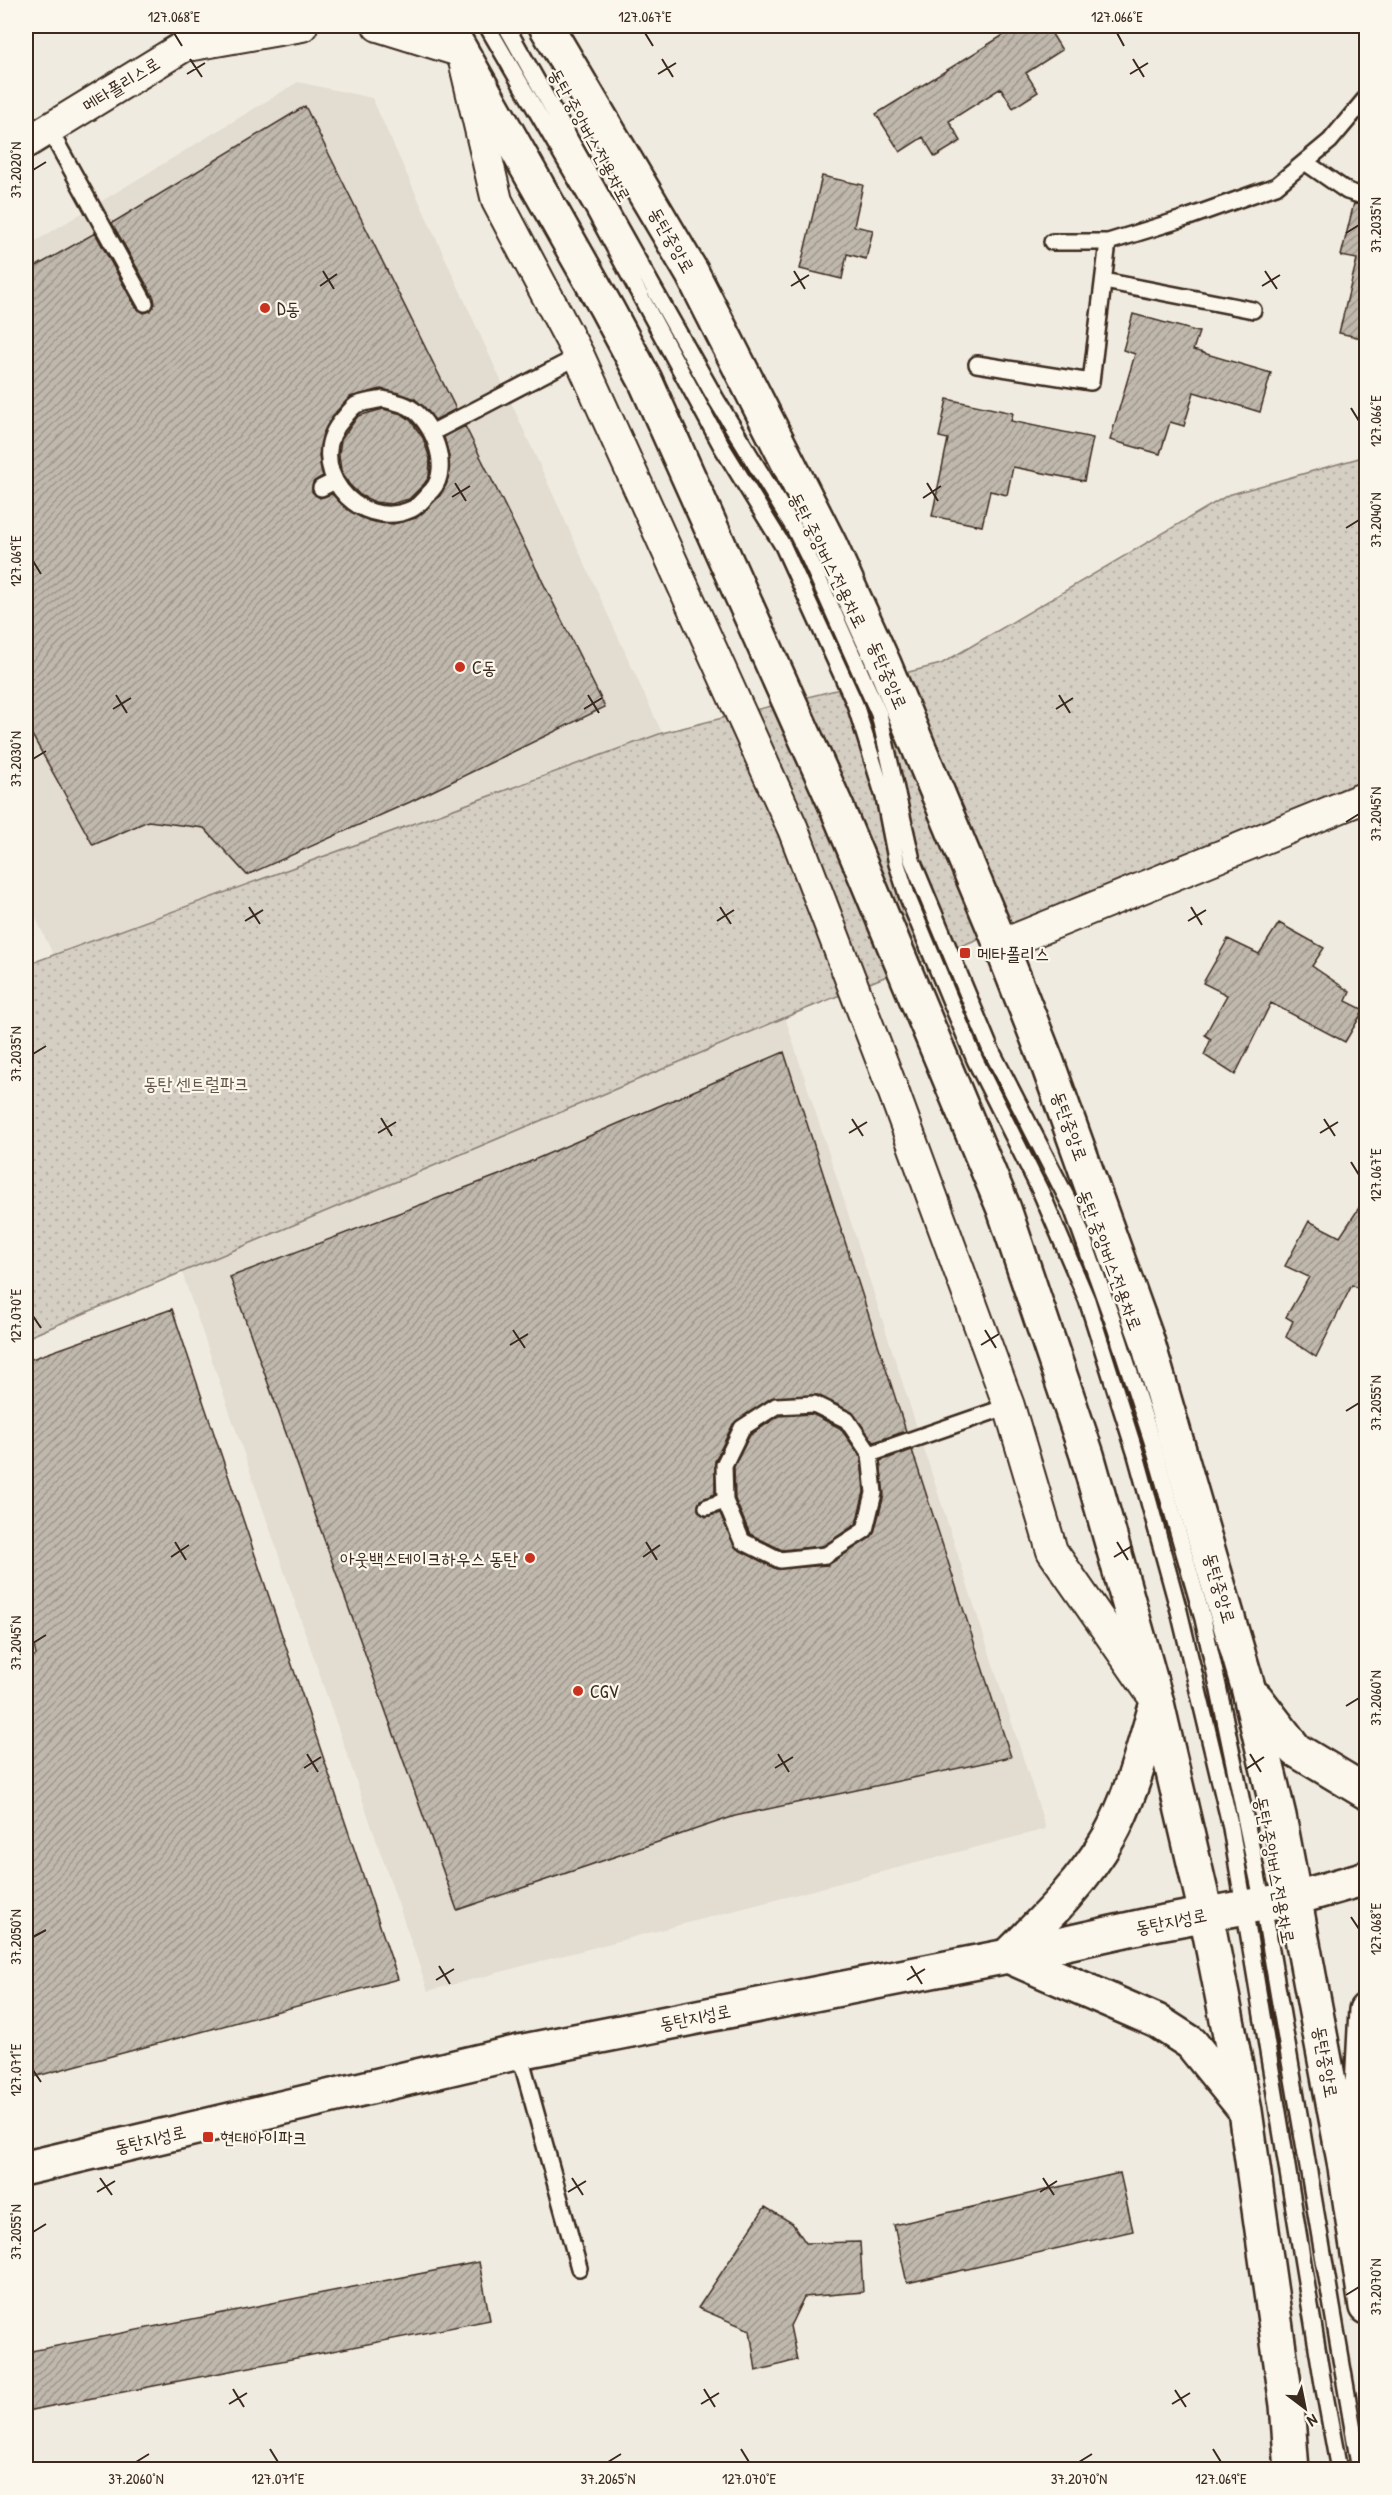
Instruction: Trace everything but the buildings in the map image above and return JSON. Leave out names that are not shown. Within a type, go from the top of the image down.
[{"type":"street","name":"메타폴리스로","points":[[37,136],[217,26]]},
{"type":"street","points":[[182,47],[302,26]]},
{"type":"street","points":[[378,26],[454,39]]},
{"type":"street","name":"동탄중앙로","points":[[546,26],[692,273],[830,545],[884,664],[1001,945],[1047,1062],[1147,1340],[1248,1687],[1279,1816],[1344,2162],[1366,2307]]},
{"type":"street","points":[[454,39],[497,201],[579,356],[789,819],[894,1093],[1009,1406],[1052,1551],[1158,1703]]},
{"type":"street","points":[[454,39],[607,309],[645,381],[837,808],[1004,1209],[1087,1455],[1158,1703],[1206,1914],[1245,2111],[1287,2405],[1292,2469]]},
{"type":"street","points":[[1001,945],[1366,797]]},
{"type":"street","points":[[1248,1687],[1296,1750],[1366,1792]]},
{"type":"street","points":[[1158,1703],[1127,1794],[1109,1837],[1061,1903],[1008,1956],[1157,2020],[1191,2043],[1245,2111]]},
{"type":"street","name":"동탄지성로","points":[[26,2168],[519,2052],[1008,1956],[1206,1914],[1296,1898],[1366,1878]]},
{"type":"street","points":[[1344,2162],[1361,2106],[1366,2010]]},
{"type":"lane","name":"동탄 중앙버스전용차로","points":[[487,26],[594,210],[722,447],[783,546],[855,704],[884,797],[897,864],[908,898],[975,1060],[1040,1190],[1087,1300],[1136,1455],[1179,1611],[1231,1828],[1254,1906],[1323,2384],[1339,2469]]},
{"type":"lane","name":"동탄 중앙버스전용차로","points":[[506,26],[716,399],[794,528],[879,714],[912,860],[990,1048],[1072,1208],[1123,1350],[1152,1441],[1203,1619],[1254,1906],[1360,2469]]},
{"type":"lane","points":[[1052,242],[1108,242],[1189,218],[1276,186],[1330,141],[1366,98]]},
{"type":"lane","points":[[37,136],[145,303]]},
{"type":"lane","points":[[1305,162],[1347,191],[1366,197]]},
{"type":"lane","points":[[978,364],[1091,382],[1108,242]]},
{"type":"lane","points":[[1104,281],[1253,310]]},
{"type":"lane","points":[[433,432],[579,356]]},
{"type":"lane","points":[[383,399],[410,407],[433,432],[441,459],[435,487],[414,508],[384,515],[356,507],[328,485],[327,453],[337,426],[356,406],[383,399]]},
{"type":"lane","points":[[814,1404],[847,1420],[870,1454],[874,1493],[865,1530],[826,1555],[780,1560],[742,1541],[725,1501],[724,1465],[742,1428],[776,1406],[814,1404]]},
{"type":"lane","points":[[870,1454],[1009,1406]]},
{"type":"lane","points":[[707,1507],[725,1501]]},
{"type":"lane","points":[[519,2052],[579,2268]]},
{"type":"shaded area","points":[[298,82],[372,98],[775,986],[1046,1829],[428,1991],[127,1112],[26,897],[26,247]]},
{"type":"green space","name":"동탄 센트럴파크","points":[[1366,456],[1366,790],[1037,915],[786,1017],[26,1338],[26,965],[662,733],[941,664],[1228,495]]},
{"type":"place","name":"D동","points":[[265,308]]},
{"type":"place","name":"C동","points":[[460,667]]},
{"type":"place","name":"메타폴리스","points":[[965,953]]},
{"type":"place","name":"아웃백스테이크하우스 동탄","points":[[530,1558]]},
{"type":"place","name":"CGV","points":[[578,1691]]},
{"type":"place","name":"현대아이파크","points":[[208,2137]]}]
